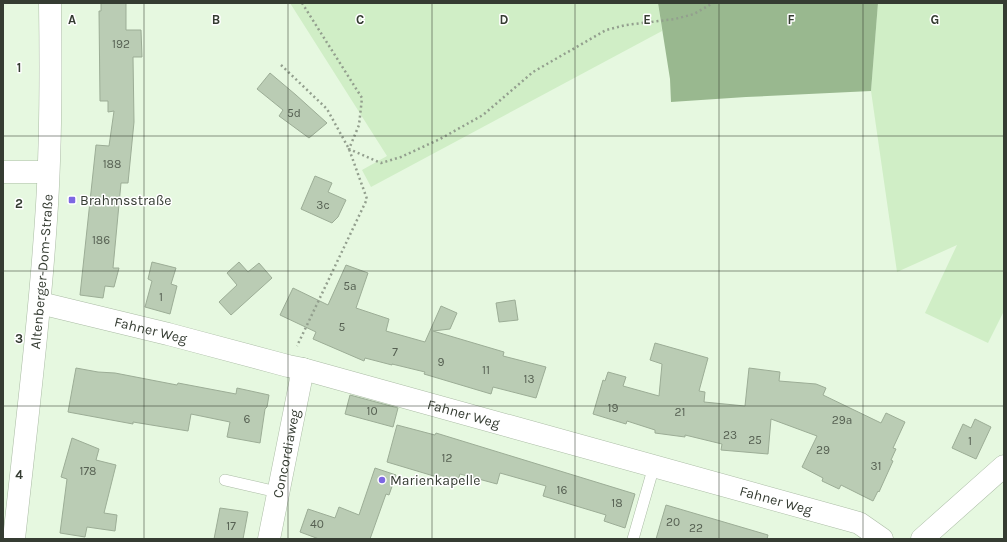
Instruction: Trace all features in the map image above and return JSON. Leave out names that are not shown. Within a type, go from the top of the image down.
[{"type":"street","name":"Altenberger-Dom-Straße","points":[[14,539],[40,303],[48,172],[50,3]]},
{"type":"street","points":[[3,172],[48,172]]},
{"type":"street","name":"Fahner Weg","points":[[40,303],[295,367],[859,523],[882,539]]},
{"type":"street","name":"Concordiaweg","points":[[269,539],[295,367]]},
{"type":"street","points":[[922,539],[1004,466]]},
{"type":"lane","points":[[633,539],[654,466]]},
{"type":"lane","points":[[225,480],[277,492]]},
{"type":"path","points":[[302,3],[362,98],[359,125],[349,149]]},
{"type":"path","points":[[349,149],[381,163],[401,157],[440,139],[483,115],[533,72],[606,30],[626,25],[675,19],[694,14],[712,3]]},
{"type":"path","points":[[281,65],[327,109],[349,149],[367,199],[295,367]]},
{"type":"green space","points":[[290,3],[658,3],[662,31],[371,187],[362,170],[387,156]]},
{"type":"green space","points":[[658,3],[878,3],[871,91],[671,102],[670,79]]},
{"type":"green space","points":[[878,3],[1004,3],[1004,311],[988,343],[925,313],[957,245],[897,272],[871,91]]},
{"type":"building","points":[[101,3],[126,3],[126,30],[141,30],[142,57],[133,57],[134,122],[128,183],[121,183],[113,268],[119,268],[114,287],[105,286],[103,298],[80,295],[96,145],[109,146],[114,111],[108,112],[108,101],[100,101],[99,11],[101,11]]},
{"type":"building","points":[[270,73],[327,123],[309,138],[279,116],[283,110],[257,89]]},
{"type":"building","points":[[315,176],[332,183],[328,192],[346,200],[338,217],[332,223],[301,209]]},
{"type":"building","points":[[152,262],[176,268],[171,284],[177,286],[170,314],[145,307],[152,281],[148,279]]},
{"type":"building","points":[[239,262],[248,272],[259,263],[272,278],[231,315],[219,302],[237,285],[227,273]]},
{"type":"building","points":[[346,265],[368,273],[356,308],[389,319],[386,331],[425,342],[441,306],[457,313],[450,329],[433,331],[504,352],[503,356],[546,367],[536,398],[493,387],[491,394],[424,374],[425,372],[365,358],[364,361],[313,339],[316,332],[280,315],[293,288],[328,305]]},
{"type":"building","points":[[515,300],[518,320],[499,322],[496,303]]},
{"type":"building","points":[[655,343],[708,358],[699,391],[705,392],[704,402],[745,406],[749,368],[780,372],[779,381],[816,384],[826,388],[823,395],[881,423],[886,413],[905,422],[893,448],[896,449],[891,460],[893,461],[879,492],[878,491],[873,501],[841,485],[839,489],[822,481],[823,478],[802,467],[817,436],[771,419],[768,454],[721,450],[722,444],[685,435],[685,437],[655,433],[655,430],[627,421],[626,424],[593,414],[603,380],[605,381],[608,372],[626,377],[623,386],[659,396],[662,364],[650,360]]},
{"type":"building","points":[[76,368],[115,373],[177,385],[178,383],[236,394],[237,388],[269,395],[267,407],[265,409],[260,443],[227,437],[230,422],[191,414],[188,431],[133,422],[133,424],[68,412]]},
{"type":"building","points":[[350,395],[398,408],[393,427],[345,414]]},
{"type":"building","points":[[975,419],[991,427],[976,459],[952,448],[963,424],[971,428]]},
{"type":"building","points":[[397,425],[435,435],[436,433],[635,494],[625,528],[604,521],[606,515],[543,496],[546,486],[500,473],[497,484],[460,474],[457,483],[387,462]]},
{"type":"building","points":[[72,438],[99,449],[96,460],[116,465],[104,513],[117,515],[115,531],[87,527],[85,537],[60,533],[67,479],[61,477]]},
{"type":"building","points":[[375,468],[396,475],[389,495],[386,494],[370,539],[319,539],[300,532],[308,509],[335,518],[339,507],[359,515]]},
{"type":"building","points":[[666,505],[768,535],[767,539],[656,539]]},
{"type":"building","points":[[220,508],[248,512],[243,539],[214,539]]},
{"type":"place","name":"Brahmsstraße","points":[[72,200]]},
{"type":"place","name":"Marienkapelle","points":[[382,480]]}]
